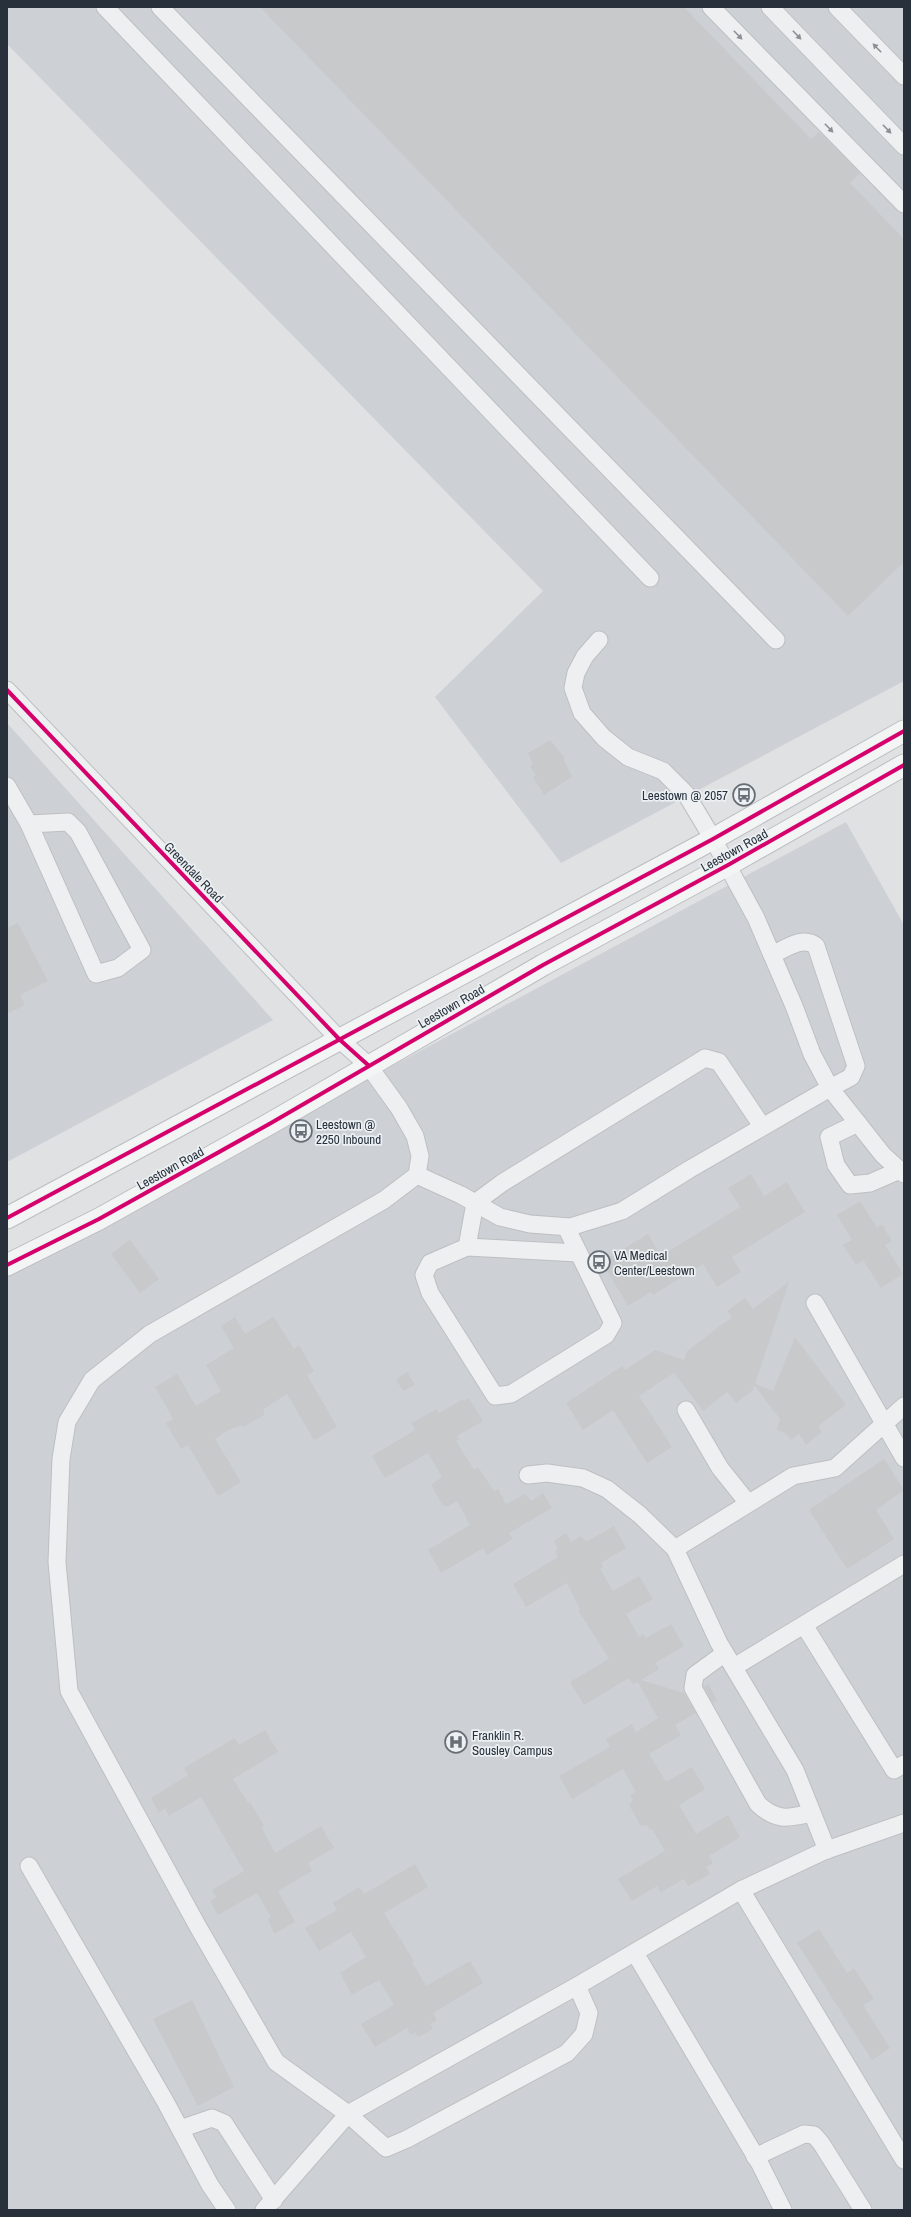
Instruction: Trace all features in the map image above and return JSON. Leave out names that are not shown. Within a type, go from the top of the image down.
[{"type":"main road","name":"Leestown Road","points":[[7,1218],[713,839],[904,731]]},
{"type":"main road","name":"Leestown Road","points":[[7,1265],[106,1215],[271,1123],[368,1065],[543,965],[728,865],[904,765]]},
{"type":"street","points":[[105,7],[650,578]]},
{"type":"street","points":[[160,7],[776,640]]},
{"type":"street","points":[[711,7],[904,204]]},
{"type":"street","points":[[770,7],[904,146]]},
{"type":"street","points":[[836,7],[904,76]]},
{"type":"street","points":[[599,640],[585,656],[576,673],[573,688],[582,713],[604,738],[628,757],[663,771],[686,794],[728,865],[756,918],[794,1006],[812,1054],[830,1088],[858,1123],[883,1155],[902,1172],[870,1183],[850,1185],[836,1165],[829,1137],[858,1123]]},
{"type":"street","name":"Greendale Road","points":[[7,690],[338,1039],[368,1065],[393,1098],[415,1136],[420,1156],[417,1175]]},
{"type":"street","points":[[7,786],[29,824],[96,974],[118,968],[142,950],[78,832],[68,822],[29,824]]},
{"type":"street","points":[[577,1986],[589,2013],[584,2034],[566,2053],[414,2136],[386,2148],[348,2114],[276,2062],[197,1924],[69,1691],[57,1562],[62,1459],[67,1422],[92,1380],[150,1334],[384,1200],[417,1175],[475,1203],[500,1217],[530,1224],[566,1227],[622,1211],[762,1126],[850,1077],[856,1066],[818,952],[811,941],[803,941],[772,955]]},
{"type":"street","points":[[467,1247],[475,1203],[502,1183],[705,1058],[719,1062],[762,1126]]},
{"type":"street","points":[[566,1227],[613,1323],[606,1334],[511,1394],[495,1396],[430,1293],[424,1275],[430,1263],[467,1247],[578,1253]]},
{"type":"street","points":[[815,1303],[904,1458]]},
{"type":"street","points":[[674,1549],[793,1476],[835,1468],[904,1406]]},
{"type":"street","points":[[686,1410],[720,1468],[748,1504]]},
{"type":"street","points":[[528,1475],[546,1473],[583,1478],[607,1488],[640,1515],[674,1549],[729,1660],[795,1770],[827,1850]]},
{"type":"street","points":[[812,1813],[781,1818],[769,1814],[758,1804],[693,1688],[695,1675],[804,1625],[904,1564]]},
{"type":"street","points":[[804,1625],[894,1770],[904,1764]]},
{"type":"street","points":[[180,2129],[212,2118],[224,2123],[269,2205],[348,2114],[635,1953],[740,1890],[827,1850],[904,1823]]},
{"type":"street","points":[[29,1866],[180,2129],[210,2186],[227,2210]]},
{"type":"street","points":[[740,1890],[904,2160]]},
{"type":"street","points":[[635,1953],[756,2157],[783,2210]]},
{"type":"street","points":[[756,2157],[804,2134],[814,2135],[821,2143],[863,2210]]},
{"type":"shaded area","points":[[7,7],[904,7],[904,681],[561,863],[435,697],[543,591],[7,44]]},
{"type":"shaded area","points":[[7,723],[273,1020],[7,1162]]},
{"type":"shaded area","name":"Franklin R. Sousley Campus","points":[[846,822],[904,925],[904,2210],[7,2210],[7,1273]]},
{"type":"building","points":[[260,7],[684,7],[811,139],[819,132],[860,173],[850,183],[904,239],[904,562],[848,616]]},
{"type":"building","points":[[550,740],[564,757],[572,777],[544,795],[533,777],[536,776],[530,766],[533,764],[528,753]]},
{"type":"building","points":[[18,923],[48,981],[20,995],[25,1005],[7,1014],[7,928]]},
{"type":"building","points":[[751,1174],[764,1196],[787,1182],[805,1212],[732,1257],[741,1272],[717,1287],[703,1264],[653,1295],[651,1292],[628,1306],[602,1262],[648,1234],[661,1256],[740,1207],[728,1188]]},
{"type":"building","points":[[860,1201],[877,1228],[882,1225],[892,1241],[885,1245],[903,1274],[881,1288],[863,1260],[856,1265],[843,1245],[852,1240],[837,1215]]},
{"type":"building","points":[[130,1240],[159,1279],[140,1293],[111,1254]]},
{"type":"building","points":[[789,1282],[755,1384],[773,1391],[795,1337],[846,1405],[818,1426],[822,1432],[806,1445],[799,1434],[791,1440],[785,1433],[777,1430],[780,1419],[754,1385],[753,1390],[736,1403],[727,1392],[703,1411],[674,1373],[639,1396],[672,1447],[647,1463],[613,1410],[583,1430],[566,1403],[622,1366],[625,1370],[655,1350],[684,1360],[687,1351],[732,1317],[727,1311],[745,1298],[753,1309]]},
{"type":"building","points":[[235,1317],[245,1334],[273,1317],[276,1320],[294,1349],[299,1345],[314,1371],[307,1375],[337,1427],[314,1440],[287,1394],[264,1409],[264,1415],[243,1427],[243,1425],[228,1430],[215,1439],[241,1482],[218,1496],[188,1445],[181,1449],[166,1423],[173,1419],[155,1387],[177,1374],[196,1406],[221,1391],[206,1365],[234,1348],[221,1326]]},
{"type":"building","points":[[407,1372],[415,1385],[403,1391],[396,1380]]},
{"type":"building","points":[[469,1398],[483,1421],[457,1436],[459,1439],[456,1441],[474,1470],[478,1467],[494,1491],[498,1489],[506,1504],[525,1494],[531,1501],[543,1493],[552,1508],[509,1533],[513,1539],[487,1555],[483,1548],[441,1573],[428,1550],[470,1525],[457,1501],[447,1507],[446,1505],[443,1506],[431,1485],[442,1477],[428,1453],[385,1478],[372,1456],[415,1430],[411,1423],[437,1409],[439,1413],[463,1399],[464,1401]]},
{"type":"building","points":[[884,1459],[904,1490],[876,1510],[894,1539],[847,1569],[809,1510]]},
{"type":"building","points":[[614,1526],[626,1548],[601,1563],[603,1567],[600,1569],[613,1591],[639,1576],[653,1599],[626,1614],[639,1637],[643,1634],[646,1638],[671,1624],[684,1646],[655,1663],[659,1669],[641,1680],[684,1693],[696,1713],[675,1725],[681,1735],[649,1754],[666,1782],[692,1767],[705,1789],[679,1805],[696,1834],[728,1815],[740,1837],[709,1856],[713,1863],[706,1867],[710,1874],[688,1886],[684,1879],[661,1892],[657,1886],[632,1901],[618,1879],[665,1851],[652,1829],[650,1830],[647,1825],[641,1826],[629,1805],[633,1800],[630,1795],[636,1792],[623,1769],[572,1799],[559,1776],[610,1747],[606,1739],[632,1724],[636,1732],[658,1718],[638,1682],[633,1684],[629,1678],[584,1705],[570,1682],[609,1659],[578,1610],[580,1609],[567,1583],[526,1607],[513,1584],[558,1557],[555,1551],[558,1549],[554,1541],[566,1533],[571,1542],[581,1536],[586,1542]]},
{"type":"building","points":[[708,1684],[717,1700],[713,1703],[704,1687]]},
{"type":"building","points":[[265,1730],[278,1752],[233,1779],[248,1803],[250,1802],[264,1826],[262,1828],[275,1853],[321,1826],[334,1848],[308,1863],[312,1871],[278,1891],[295,1922],[274,1934],[268,1919],[271,1917],[257,1893],[218,1915],[210,1901],[216,1897],[212,1890],[244,1871],[201,1797],[169,1816],[165,1808],[159,1813],[151,1798],[188,1775],[184,1768],[235,1738],[239,1745]]},
{"type":"building","points":[[415,1864],[428,1887],[384,1913],[414,1961],[412,1962],[426,1986],[470,1961],[483,1983],[433,2013],[437,2020],[430,2024],[433,2029],[418,2037],[415,2032],[411,2035],[407,2028],[375,2047],[361,2024],[394,2005],[379,1980],[352,1995],[340,1973],[366,1957],[351,1932],[319,1951],[305,1928],[337,1910],[333,1903],[359,1887],[364,1894]]},
{"type":"building","points":[[819,1929],[847,1973],[854,1968],[874,1999],[863,2005],[890,2048],[872,2060],[797,1943]]},
{"type":"building","points":[[192,2000],[234,2087],[198,2106],[153,2019]]},
{"type":"cycle path","points":[[7,690],[339,1039],[368,1065]]},
{"type":"cycle path","points":[[7,1218],[713,839],[904,731]]},
{"type":"cycle path","points":[[7,1265],[99,1219],[271,1123],[543,965],[728,865],[904,765]]},
{"type":"place","name":"Leestown @ 2057","points":[[744,795]]},
{"type":"place","name":"Leestown @ 2250 Inbound","points":[[301,1131]]},
{"type":"place","name":"VA Medical Center/Leestown","points":[[599,1262]]},
{"type":"place","name":"Franklin R. Sousley Campus","points":[[456,1742]]}]
